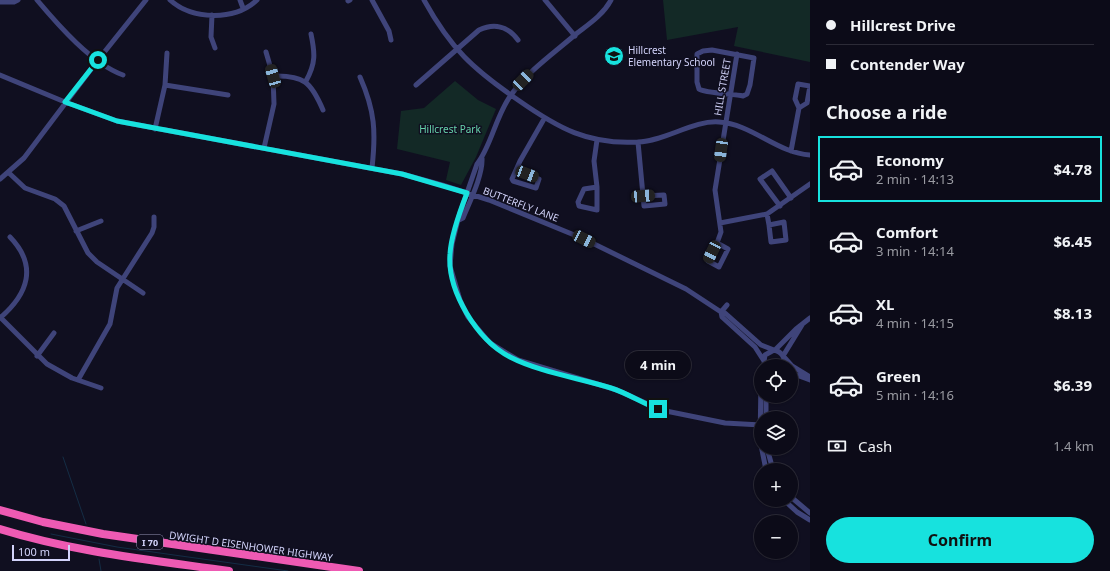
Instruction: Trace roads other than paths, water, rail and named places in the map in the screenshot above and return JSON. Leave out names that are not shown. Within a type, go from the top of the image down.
[{"type":"highway","name":"DWIGHT D EISENHOWER HIGHWAY","points":[[0,510],[43,522],[103,534],[359,571]]},
{"type":"highway","name":"I 70","points":[[0,529],[39,540],[93,551],[229,571]]},
{"type":"street","points":[[0,2],[9,3],[18,0]]},
{"type":"street","points":[[37,0],[69,37],[112,71],[123,75]]},
{"type":"street","points":[[0,180],[24,158],[65,102],[146,0]]},
{"type":"street","points":[[170,0],[190,12],[212,15],[232,13],[257,0]]},
{"type":"street","points":[[240,0],[243,8]]},
{"type":"street","points":[[372,0],[389,31],[391,40]]},
{"type":"street","points":[[424,0],[439,28],[456,50],[484,76],[544,119],[570,132],[597,140],[638,142],[652,141],[707,123],[725,123],[738,126],[791,151],[810,155]]},
{"type":"street","points":[[545,0],[575,36]]},
{"type":"street","points":[[608,1],[598,17],[530,74],[510,95],[498,116],[482,158],[477,164],[470,194],[459,220],[450,255],[450,266],[454,283],[468,317],[486,339],[500,351],[524,363],[617,390],[661,410],[725,423],[754,424]]},
{"type":"street","points":[[212,15],[211,37],[215,48]]},
{"type":"street","points":[[416,85],[479,30],[492,25],[507,29],[518,40]]},
{"type":"street","points":[[306,80],[312,71],[315,53],[311,34]]},
{"type":"street","points":[[707,50],[737,54],[754,58],[747,94],[743,96],[705,92],[699,89],[696,57],[699,52],[707,50]]},
{"type":"street","points":[[264,148],[274,104],[273,76],[266,52]]},
{"type":"street","points":[[155,129],[165,85],[167,53]]},
{"type":"street","name":"HILL STREET","points":[[720,223],[716,208],[715,190],[737,54]]},
{"type":"street","name":"BUTTERFLY LANE","points":[[0,75],[65,102],[117,121],[372,168],[430,181],[470,194],[584,239],[686,289],[723,312],[761,345],[784,356]]},
{"type":"street","points":[[273,76],[291,75],[306,80],[317,96],[323,110]]},
{"type":"street","points":[[360,77],[373,112],[375,140],[372,168]]},
{"type":"street","points":[[791,151],[799,108],[795,99],[798,84],[810,86],[807,103],[799,108]]},
{"type":"street","points":[[165,85],[228,95]]},
{"type":"street","points":[[516,170],[539,179],[536,188],[513,181],[512,179],[520,160],[544,119]]},
{"type":"street","points":[[597,140],[594,161],[597,187],[597,210],[579,206],[578,202],[584,189],[597,187]]},
{"type":"street","points":[[638,142],[643,196]]},
{"type":"street","points":[[780,206],[760,179],[772,171],[791,198]]},
{"type":"street","points":[[9,173],[25,188],[59,202],[68,212],[88,253],[97,262],[143,293]]},
{"type":"street","points":[[717,243],[728,250],[719,267],[708,261],[721,232],[720,223],[767,214],[810,184]]},
{"type":"street","points":[[767,214],[771,242],[786,240],[784,222],[769,225]]},
{"type":"street","points":[[78,380],[110,324],[117,288],[152,233],[154,228],[154,217]]},
{"type":"street","points":[[76,230],[101,220]]},
{"type":"street","points":[[10,236],[24,256],[26,276],[21,296],[0,317],[38,356],[52,367],[78,380],[101,388]]},
{"type":"street","name":"BUTTERFLY LANE","points":[[723,312],[722,317],[755,347],[761,359]]},
{"type":"street","points":[[766,359],[768,353],[774,350],[796,328],[810,318]]},
{"type":"street","points":[[784,359],[802,325]]},
{"type":"street","points":[[38,356],[54,333]]},
{"type":"street","points":[[784,356],[794,367],[810,377]]},
{"type":"street","points":[[798,376],[810,380]]},
{"type":"street","points":[[798,503],[810,513]]},
{"type":"street","points":[[793,507],[810,520]]},
{"type":"waterway","points":[[63,457],[86,524]]},
{"type":"waterway","points":[[51,534],[117,547],[288,571]]},
{"type":"waterway","points":[[99,559],[101,571]]},
{"type":"place","name":"Hillcrest Elementary School","points":[[614,56]]},
{"type":"park label","name":"Hillcrest Park","points":[[450,129]]}]
